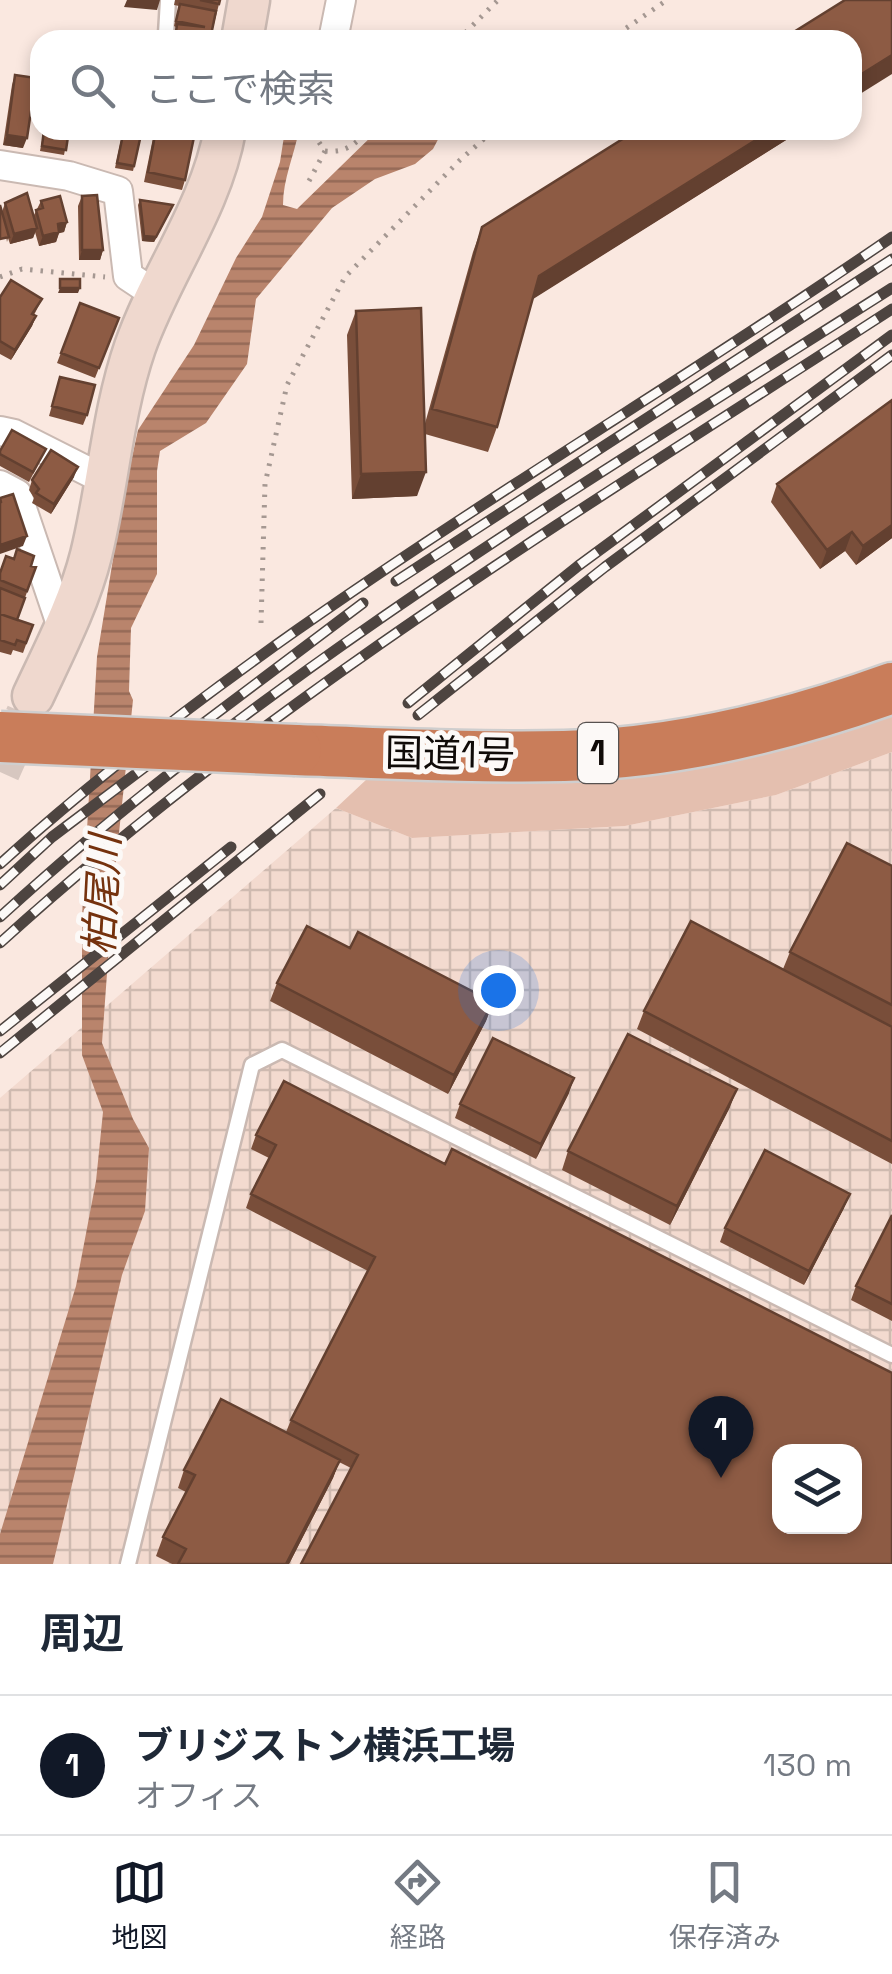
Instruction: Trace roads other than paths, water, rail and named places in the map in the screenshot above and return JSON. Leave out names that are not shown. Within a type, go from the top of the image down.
[{"type":"highway","name":"国道1号","points":[[0,737],[434,755],[586,754],[698,742],[819,715],[892,688]]},
{"type":"street","points":[[244,30],[249,0]]},
{"type":"street","points":[[335,30],[342,0]]},
{"type":"street","points":[[34,696],[90,560],[118,412],[134,352],[155,294],[202,204],[223,140]]},
{"type":"street","points":[[0,165],[69,176],[118,191],[128,276],[155,294]]},
{"type":"street","points":[[0,431],[14,434],[107,481]]},
{"type":"street","points":[[0,485],[17,494],[63,630]]},
{"type":"lane","points":[[166,30],[168,0]]},
{"type":"lane","points":[[128,1564],[252,1065],[282,1050],[892,1355]]},
{"type":"water","name":"柏尾川","points":[[283,140],[296,140],[283,205],[297,209],[368,140],[438,140],[415,164],[375,179],[332,208],[256,299],[247,364],[206,423],[160,451],[157,574],[131,628],[129,691],[133,700],[102,1043],[149,1148],[145,1211],[122,1275],[53,1564],[0,1564],[0,1534],[76,1286],[96,1181],[103,1112],[82,1055],[82,916],[97,657],[123,498],[138,430],[194,345],[236,258],[262,217]]},
{"type":"tunnel","points":[[0,772],[26,714]]},
{"type":"railway","points":[[0,864],[104,775],[322,612],[892,237]]},
{"type":"railway","points":[[396,581],[892,259]]},
{"type":"railway","points":[[0,917],[103,827],[319,661],[546,508],[892,288]]},
{"type":"railway","points":[[0,943],[104,853],[320,686],[546,532],[892,309]]},
{"type":"railway","points":[[408,703],[578,566],[892,335]]},
{"type":"railway","points":[[418,715],[605,567],[892,355]]},
{"type":"railway","points":[[0,885],[52,837],[363,603]]},
{"type":"railway","points":[[0,1053],[320,794]]},
{"type":"railway","points":[[0,1031],[231,847]]},
{"type":"place","name":"ブリジストン横浜工場","points":[[721,1478]]}]
